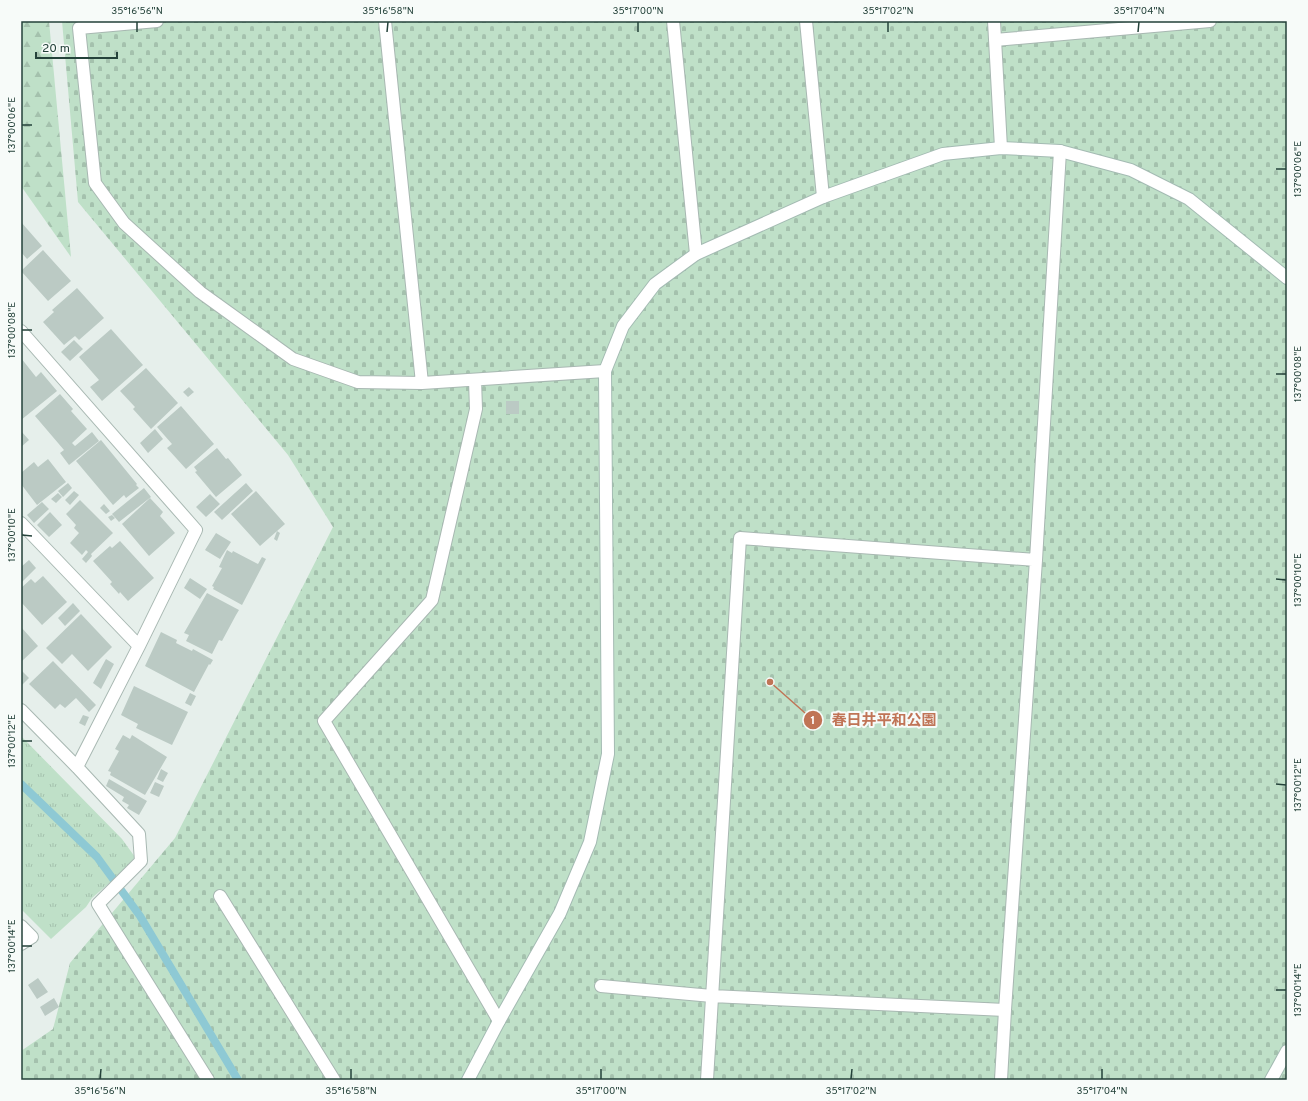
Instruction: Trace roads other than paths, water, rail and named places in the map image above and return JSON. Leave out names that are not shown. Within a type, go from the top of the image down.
[{"type":"street","points":[[157,21],[79,28],[95,183],[124,223],[200,292],[293,359],[358,382],[422,383],[605,372]]},
{"type":"street","points":[[385,21],[422,383]]},
{"type":"street","points":[[673,21],[696,254]]},
{"type":"street","points":[[806,21],[823,197]]},
{"type":"street","points":[[994,21],[1001,148]]},
{"type":"street","points":[[995,40],[1210,21]]},
{"type":"street","points":[[468,1080],[499,1021],[560,913],[590,842],[608,754],[605,372],[623,326],[655,284],[696,254],[823,197],[943,154],[1001,148],[1060,150],[1131,170],[1189,199],[1287,278]]},
{"type":"street","points":[[1001,1080],[1036,560],[1060,150]]},
{"type":"street","points":[[21,331],[196,530],[78,767]]},
{"type":"street","points":[[475,380],[476,409],[432,600],[324,721],[499,1021]]},
{"type":"street","points":[[21,523],[139,646]]},
{"type":"street","points":[[707,1080],[740,538],[1036,560]]},
{"type":"street","points":[[21,710],[78,767],[139,834],[141,861],[98,904],[208,1080]]},
{"type":"street","points":[[220,896],[334,1080]]},
{"type":"street","points":[[21,926],[32,937],[21,944]]},
{"type":"street","points":[[601,986],[712,996],[1005,1010]]},
{"type":"street","points":[[1270,1080],[1287,1051]]},
{"type":"waterway","points":[[21,784],[97,857],[140,916],[238,1080]]},
{"type":"place","name":"春日井平和公園","points":[[770,682]]}]
